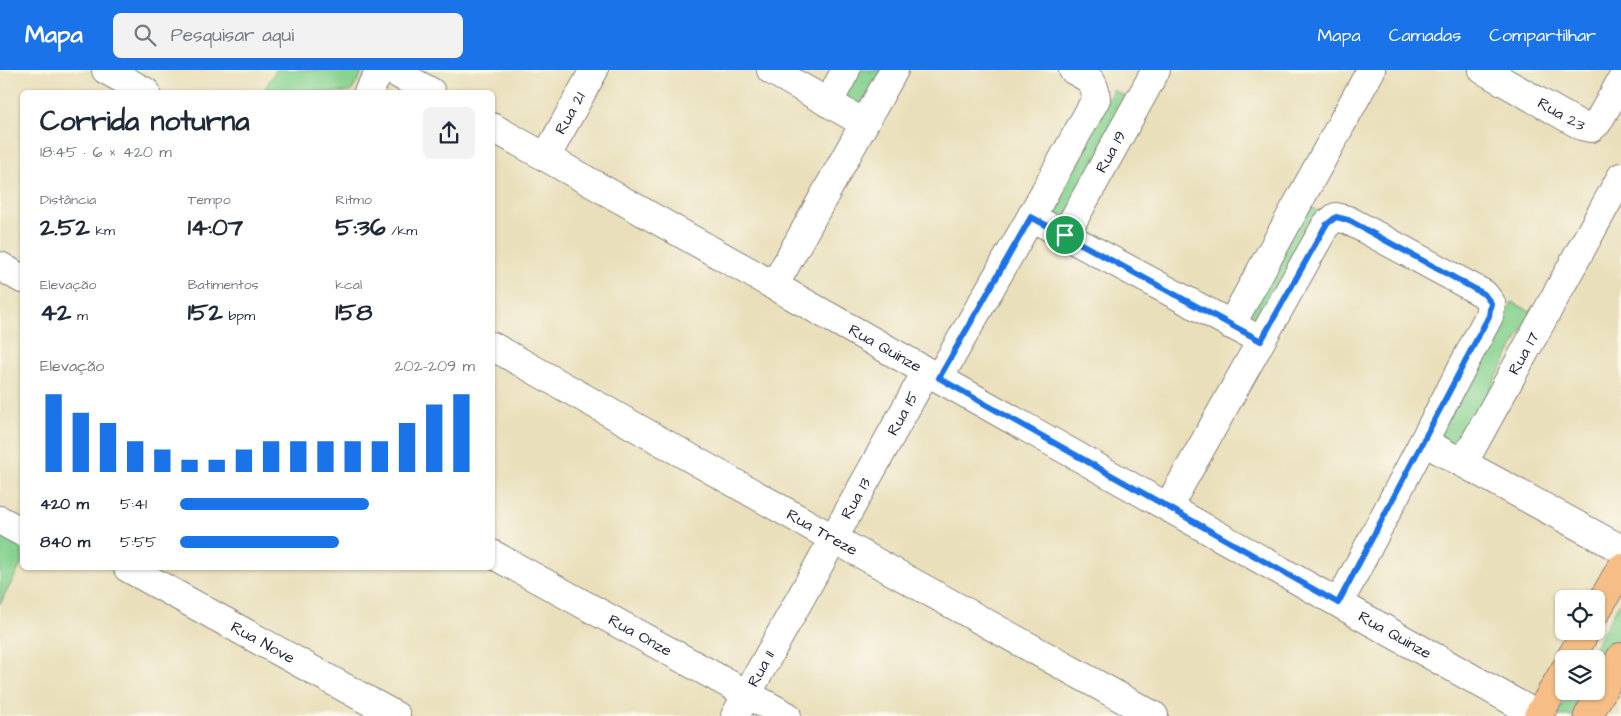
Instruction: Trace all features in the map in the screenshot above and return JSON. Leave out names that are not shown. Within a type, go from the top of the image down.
[{"type":"main road","points":[[1605,596],[1621,568]]},
{"type":"main road","points":[[1588,716],[1621,657]]},
{"type":"main road","points":[[1539,716],[1555,687]]},
{"type":"street","points":[[106,70],[142,90]]},
{"type":"street","points":[[369,90],[381,70]]},
{"type":"street","points":[[391,70],[427,90]]},
{"type":"street","name":"Rua 21","points":[[546,158],[594,70]]},
{"type":"street","points":[[771,70],[864,123]]},
{"type":"street","points":[[828,103],[846,70]]},
{"type":"street","points":[[774,286],[894,70]]},
{"type":"street","points":[[933,375],[1031,217],[1096,99],[1095,87],[1089,79],[1073,70]]},
{"type":"street","name":"Rua 19","points":[[1065,235],[1156,70]]},
{"type":"street","points":[[1232,325],[1371,70]]},
{"type":"street","name":"Rua 23","points":[[1483,70],[1582,126],[1591,128],[1598,122],[1621,81]]},
{"type":"street","name":"Rua Quinze","points":[[495,129],[1539,716]]},
{"type":"street","name":"Rua 17","points":[[1464,462],[1621,177]]},
{"type":"street","points":[[1031,217],[1261,341]]},
{"type":"street","points":[[1168,507],[1326,225],[1336,217],[1348,220],[1484,294],[1491,303],[1489,316],[1338,603]]},
{"type":"street","points":[[0,266],[20,278]]},
{"type":"street","name":"Rua Treze","points":[[495,348],[834,539],[1154,716]]},
{"type":"street","name":"Rua 15","points":[[880,454],[933,375]]},
{"type":"street","points":[[1424,442],[1464,462],[1621,549]]},
{"type":"street","name":"Rua 13","points":[[788,622],[880,454]]},
{"type":"street","points":[[0,520],[20,531]]},
{"type":"street","name":"Rua Onze","points":[[495,556],[742,705],[787,716]]},
{"type":"street","name":"Rua Nove","points":[[132,570],[396,716]]},
{"type":"street","name":"Rua 11","points":[[742,705],[788,622]]},
{"type":"green space","points":[[276,70],[364,70],[352,90],[264,90]]},
{"type":"green space","points":[[858,70],[884,70],[861,108],[841,99]]},
{"type":"green space","points":[[1113,90],[1131,99],[1062,223],[1043,213]]},
{"type":"green space","points":[[1303,203],[1322,213],[1257,333],[1238,323]]},
{"type":"green space","points":[[1512,302],[1532,312],[1458,448],[1438,438]]},
{"type":"green space","points":[[0,511],[20,521],[20,567],[0,604]]},
{"type":"green space","points":[[1621,600],[1621,634],[1605,663],[1605,650],[1593,650],[1599,640],[1605,640],[1605,629]]},
{"type":"green space","points":[[1565,700],[1584,700],[1576,716],[1557,716]]},
{"type":"route","points":[[1031,217],[1065,235],[1261,341],[1326,225],[1336,217],[1348,220],[1484,294],[1491,303],[1489,316],[1338,603],[939,378],[1031,217]]}]
